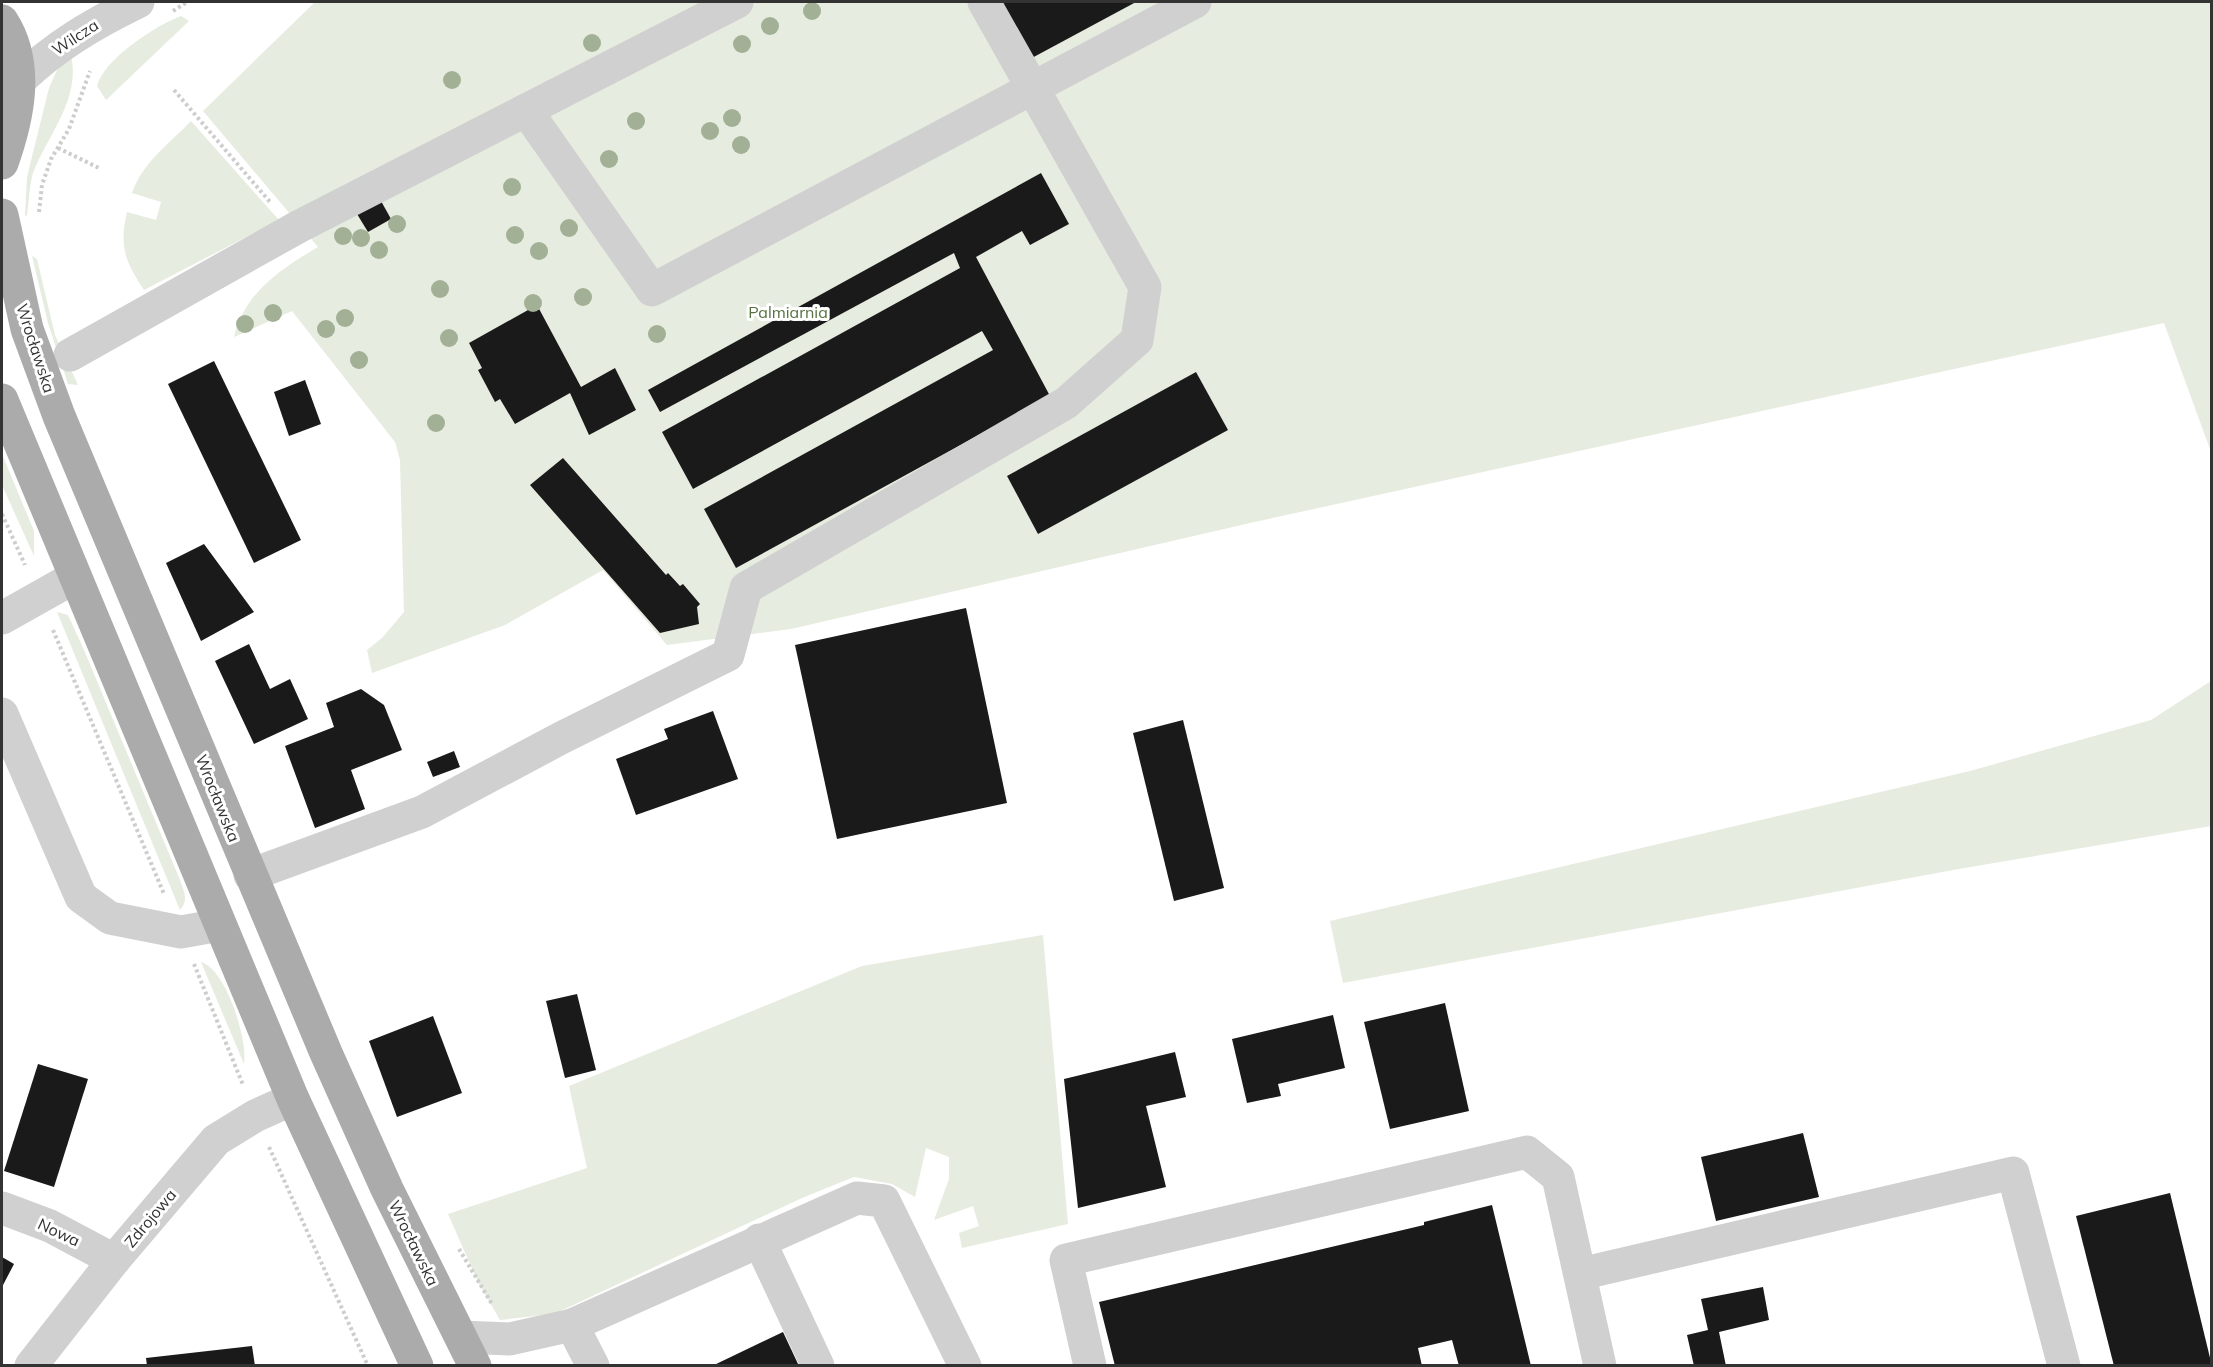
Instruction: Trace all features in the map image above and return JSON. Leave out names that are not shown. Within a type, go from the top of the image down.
[{"type":"main road","points":[[2,21],[15,54],[19,81],[15,123],[2,163]]},
{"type":"main road","name":"Wrocławska","points":[[5,230],[27,329],[59,416],[250,875],[387,1189],[468,1351]]},
{"type":"main road","points":[[2,400],[293,1099],[417,1365]]},
{"type":"street","name":"Wilcza","points":[[19,81],[43,58],[84,29],[138,2]]},
{"type":"street","points":[[70,355],[294,230],[737,2]]},
{"type":"street","points":[[250,875],[422,812],[561,738],[728,655],[746,588],[1066,403],[1137,340],[1145,287],[984,2]]},
{"type":"street","points":[[526,110],[652,290],[1195,2]]},
{"type":"street","points":[[2,618],[75,577]]},
{"type":"street","points":[[2,714],[81,897],[110,918],[181,933],[220,925]]},
{"type":"street","name":"Zdrojowa","points":[[31,1365],[114,1260],[216,1140],[255,1116],[293,1099]]},
{"type":"street","points":[[1090,1365],[1066,1260],[1527,1152],[1558,1177],[1600,1365]]},
{"type":"street","points":[[1580,1274],[2013,1173],[2064,1365]]},
{"type":"street","points":[[468,1351],[572,1325],[857,1198],[884,1201],[965,1365]]},
{"type":"street","name":"Nowa","points":[[2,1208],[50,1226],[114,1260]]},
{"type":"street","points":[[759,1240],[818,1365]]},
{"type":"street","points":[[572,1325],[593,1365]]},
{"type":"path","points":[[5,230],[37,230],[42,185],[79,107],[88,75],[94,66]]},
{"type":"path","points":[[174,90],[294,230]]},
{"type":"path","points":[[58,148],[101,169]]},
{"type":"path","points":[[2,514],[40,597],[255,1116],[368,1365]]},
{"type":"path","points":[[232,1087],[240,1078]]},
{"type":"green space","name":"Palmiarnia","points":[[315,2],[2211,2],[2211,452],[2164,323],[1250,523],[791,629],[667,645],[603,570],[505,625],[372,673],[367,650],[382,638],[404,612],[400,460],[395,442],[292,311],[234,337],[246,307],[255,295],[291,264],[318,247],[203,111]]},
{"type":"green space","points":[[181,16],[189,21],[106,100],[97,86],[109,65],[145,35]]},
{"type":"green space","points":[[71,55],[73,71],[67,102],[33,173],[25,216],[27,177],[49,88],[57,70]]},
{"type":"green space","points":[[191,121],[279,220],[144,290],[125,253],[124,235],[127,212],[156,220],[161,202],[132,193],[142,172]]},
{"type":"green space","points":[[32,256],[37,259],[55,335],[78,385],[68,384],[48,323]]},
{"type":"green space","points":[[2,454],[34,531],[34,556],[2,485]]},
{"type":"green space","points":[[57,612],[68,615],[180,880],[185,899],[180,910]]},
{"type":"green space","points":[[2211,681],[2211,826],[1953,870],[1343,983],[1330,921],[1970,771],[2151,720]]},
{"type":"green space","points":[[1043,935],[1068,1224],[962,1248],[959,1233],[979,1226],[973,1206],[934,1220],[949,1179],[949,1157],[926,1148],[915,1197],[892,1184],[854,1177],[802,1198],[554,1314],[500,1320],[478,1282],[448,1214],[587,1168],[569,1086],[862,966]]},
{"type":"green space","points":[[201,962],[210,967],[227,991],[239,1023],[244,1064]]},
{"type":"building","points":[[998,2],[1136,2],[1030,59]]},
{"type":"building","points":[[1041,173],[1069,224],[1030,245],[1022,231],[976,257],[1050,396],[736,568],[704,509],[993,350],[982,331],[693,489],[662,432],[960,268],[954,253],[660,412],[648,390]]},
{"type":"building","points":[[381,201],[391,219],[368,232],[357,214]]},
{"type":"building","points":[[537,305],[581,387],[615,368],[636,410],[589,435],[570,393],[515,424],[500,399],[495,402],[478,370],[482,368],[469,343]]},
{"type":"building","points":[[214,361],[301,540],[254,563],[168,384]]},
{"type":"building","points":[[1196,372],[1228,430],[1038,534],[1007,476]]},
{"type":"building","points":[[305,380],[321,424],[289,436],[274,392]]},
{"type":"building","points":[[563,458],[666,575],[668,573],[680,586],[683,584],[700,604],[697,607],[699,624],[660,633],[530,485]]},
{"type":"building","points":[[204,544],[254,612],[201,641],[166,563]]},
{"type":"building","points":[[966,608],[1007,803],[837,839],[795,645]]},
{"type":"building","points":[[249,644],[270,689],[290,679],[308,719],[254,744],[215,661]]},
{"type":"building","points":[[361,689],[384,705],[402,750],[351,770],[365,809],[315,828],[285,746],[334,727],[326,703]]},
{"type":"building","points":[[713,711],[738,779],[636,815],[616,759],[668,739],[664,729]]},
{"type":"building","points":[[1183,720],[1224,888],[1174,901],[1133,733]]},
{"type":"building","points":[[454,751],[460,767],[433,777],[427,762]]},
{"type":"building","points":[[577,994],[596,1070],[565,1078],[546,1001]]},
{"type":"building","points":[[1445,1003],[1469,1111],[1390,1129],[1364,1022]]},
{"type":"building","points":[[1333,1015],[1345,1068],[1278,1084],[1281,1096],[1247,1103],[1232,1039]]},
{"type":"building","points":[[433,1016],[462,1093],[397,1117],[369,1041]]},
{"type":"building","points":[[1175,1052],[1186,1097],[1146,1106],[1166,1187],[1078,1208],[1064,1079]]},
{"type":"building","points":[[38,1064],[88,1079],[54,1187],[4,1171]]},
{"type":"building","points":[[1803,1133],[1819,1197],[1716,1221],[1701,1157]]},
{"type":"building","points":[[2170,1193],[2212,1366],[2114,1366],[2076,1216]]},
{"type":"building","points":[[1492,1205],[1531,1366],[1459,1366],[1452,1340],[1418,1348],[1422,1366],[1115,1366],[1099,1302],[1424,1225],[1424,1222]]},
{"type":"building","points":[[2,1257],[14,1264],[2,1287]]},
{"type":"building","points":[[1763,1287],[1769,1320],[1719,1332],[1726,1366],[1694,1366],[1687,1335],[1708,1330],[1701,1299]]},
{"type":"building","points":[[783,1332],[799,1366],[712,1366]]},
{"type":"building","points":[[252,1346],[255,1366],[147,1366],[146,1358]]}]
